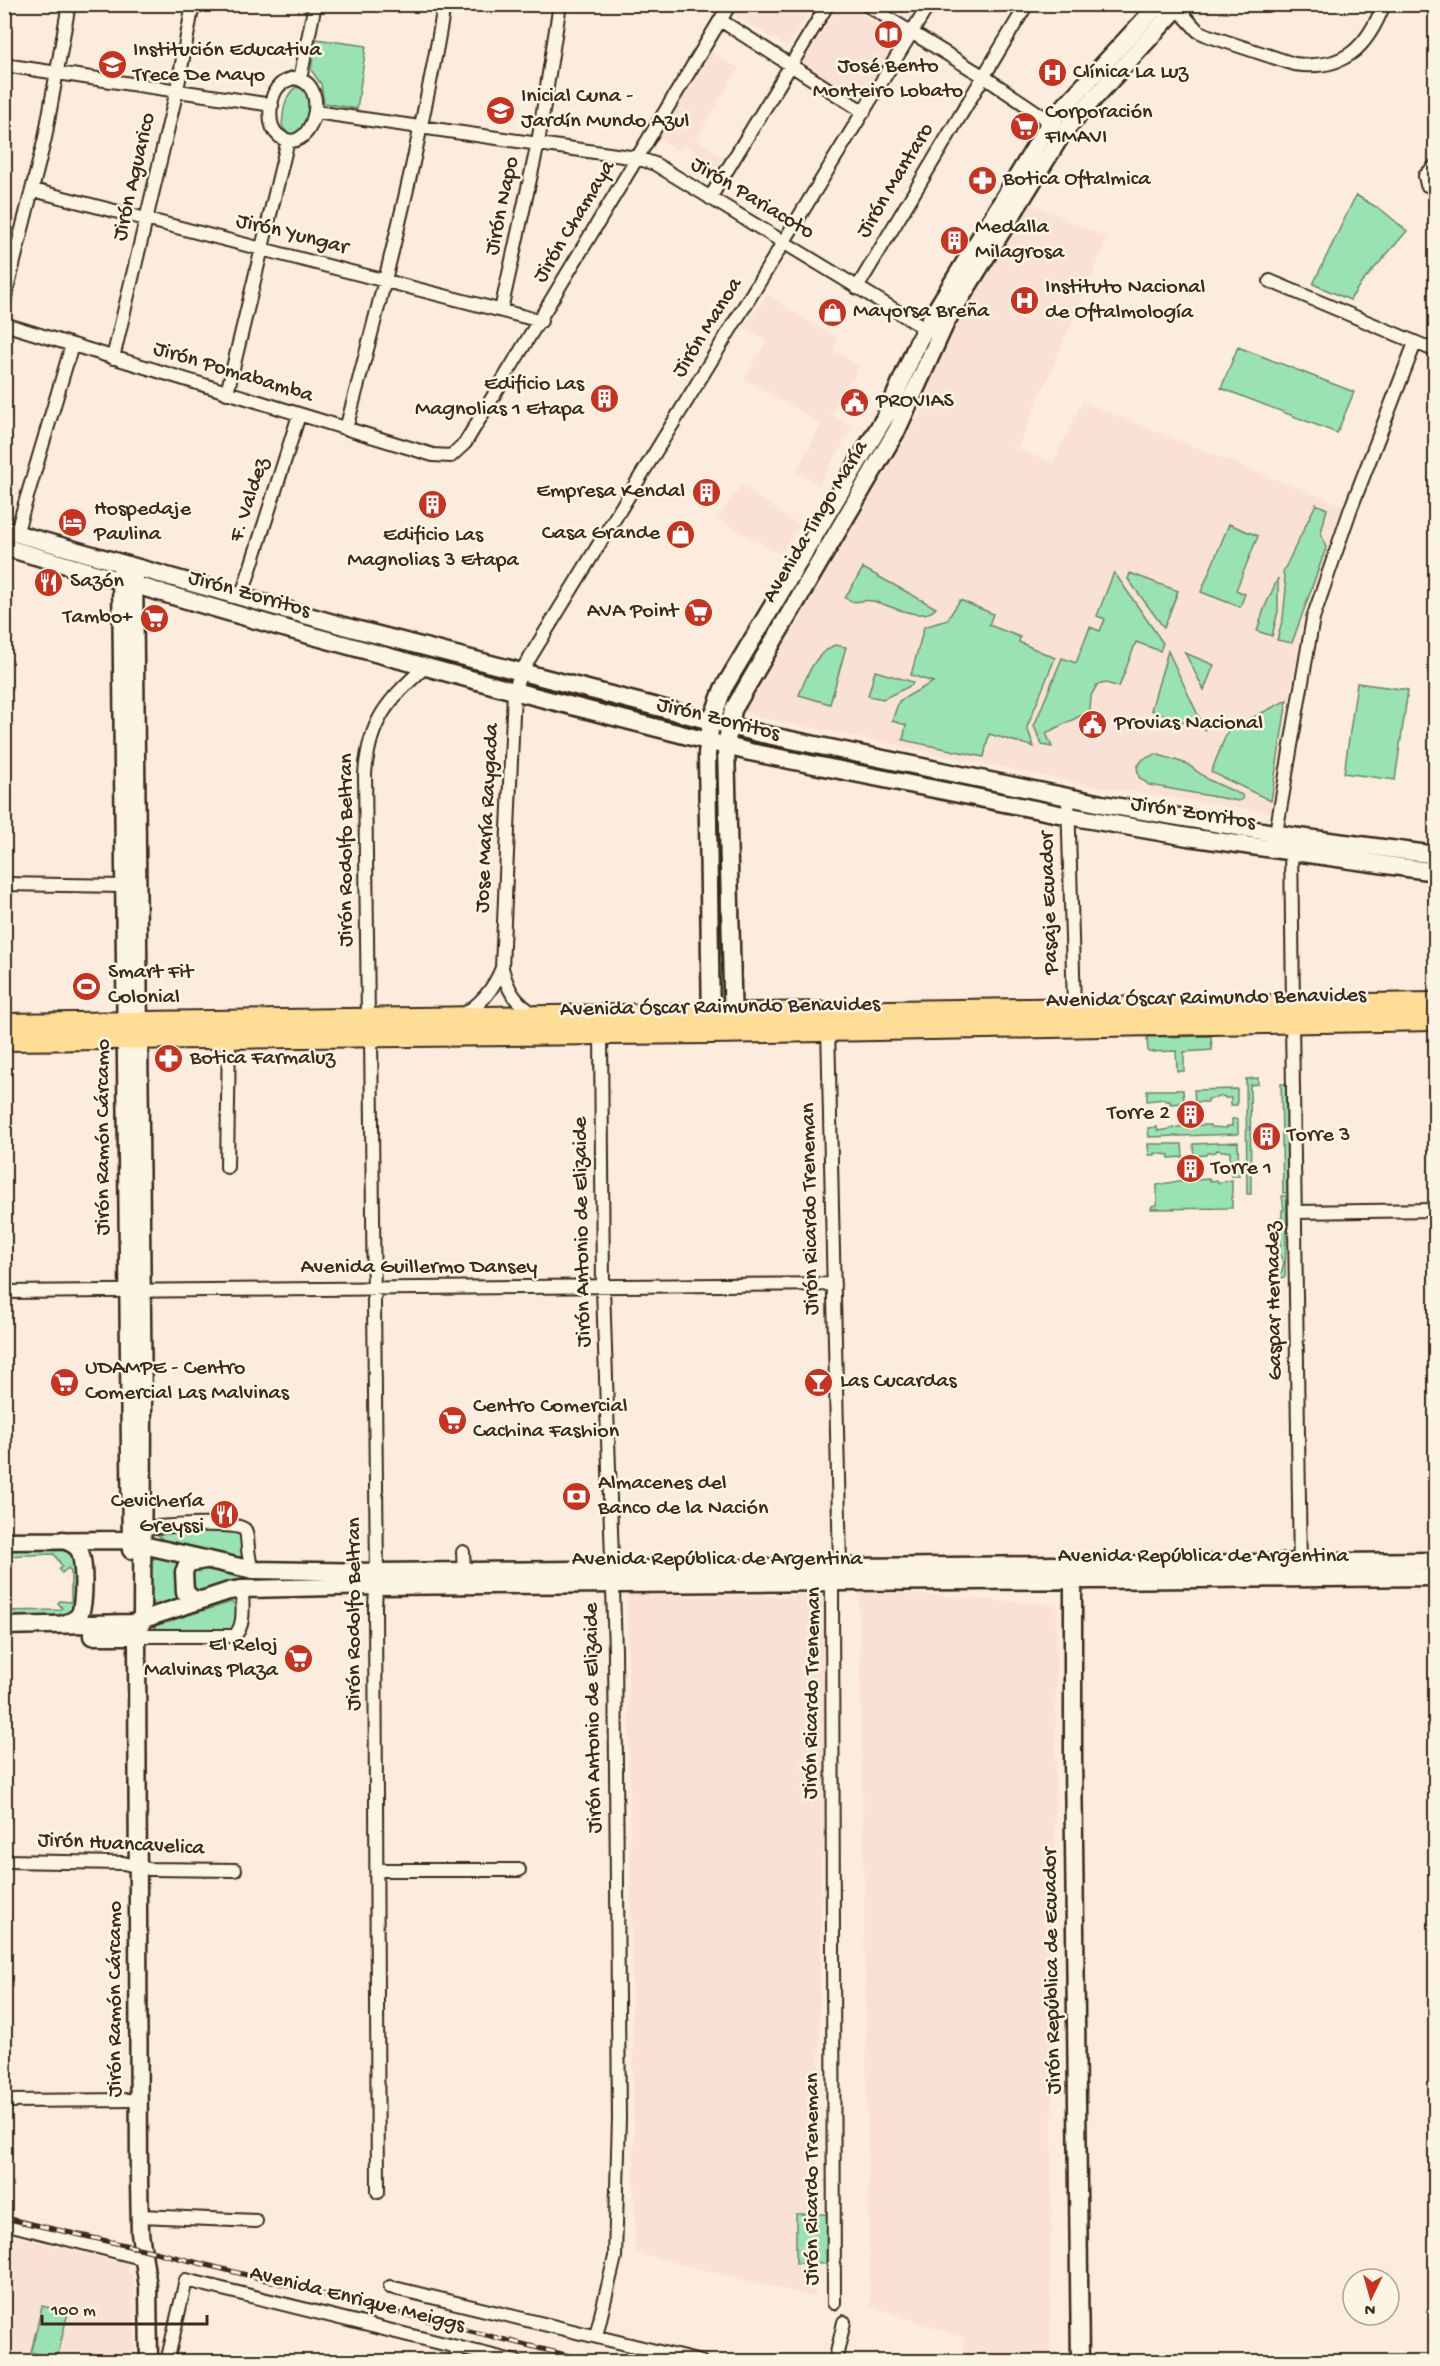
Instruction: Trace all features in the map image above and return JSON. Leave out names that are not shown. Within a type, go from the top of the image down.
[{"type":"main road","name":"Avenida Tingo María","points":[[711,1024],[708,742],[711,722],[723,689],[888,412],[932,333],[1058,126],[1092,75],[1159,4]]},
{"type":"main road","name":"Avenida Tingo María","points":[[1058,126],[1105,87],[1179,6]]},
{"type":"main road","points":[[1092,75],[1105,87]]},
{"type":"main road","name":"Avenida Tingo María","points":[[733,1024],[726,746],[733,710],[903,419],[932,333]]},
{"type":"main road","name":"Jirón Zorritos","points":[[10,532],[241,598],[711,722],[1068,798],[1286,840],[1436,872]]},
{"type":"main road","name":"Jirón Zorritos","points":[[4,547],[514,691],[726,746],[1069,816],[1436,855]]},
{"type":"main road","name":"Jirón Ramón Cárcamo","points":[[128,566],[137,1535],[140,2216],[148,2287],[151,2361]]},
{"type":"main road","name":"Jirón Ramón Cárcamo","points":[[129,698],[124,886],[133,1030]]},
{"type":"main road","name":"Avenida Óscar Raimundo Benavides","points":[[4,1024],[229,1037],[458,1018],[541,1017],[733,1024],[1293,1014],[1436,1003]]},
{"type":"main road","name":"Avenida Óscar Raimundo Benavides","points":[[828,1022],[1074,1007],[1436,1020]]},
{"type":"main road","name":"Avenida Óscar Raimundo Benavides","points":[[4,1040],[133,1030],[370,1027],[601,1034],[711,1024]]},
{"type":"main road","name":"Avenida República de Argentina","points":[[4,1530],[137,1535],[206,1560],[253,1570],[377,1579],[612,1576],[840,1567],[1073,1573]]},
{"type":"main road","name":"Avenida República de Argentina","points":[[4,1540],[63,1540],[137,1535]]},
{"type":"main road","points":[[62,1625],[75,1620],[80,1614],[83,1602],[81,1556],[75,1546],[63,1540]]},
{"type":"main road","points":[[202,1600],[192,1599],[185,1592],[184,1572],[188,1563],[206,1560]]},
{"type":"main road","name":"Avenida República de Argentina","points":[[1300,1571],[1436,1561]]},
{"type":"main road","name":"Avenida República de Argentina","points":[[4,1636],[137,1627],[202,1600],[242,1589],[464,1570],[832,1582],[1073,1573],[1300,1571],[1436,1577]]},
{"type":"main road","name":"Jirón República de Ecuador","points":[[1073,1573],[1080,2361]]},
{"type":"main road","name":"Avenida República de Argentina","points":[[4,1626],[137,1627]]},
{"type":"street","points":[[4,301],[33,190],[69,4]]},
{"type":"street","name":"Jirón Aguarico","points":[[113,358],[177,90],[193,4]]},
{"type":"street","points":[[300,79],[315,4]]},
{"type":"street","points":[[346,429],[386,281],[421,127],[444,4]]},
{"type":"street","name":"Jirón Napo","points":[[501,310],[538,143],[560,4]]},
{"type":"street","name":"Jirón Chamaya","points":[[451,456],[465,443],[541,321],[730,4]]},
{"type":"street","points":[[710,198],[828,4]]},
{"type":"street","points":[[866,4],[983,76],[1058,126]]},
{"type":"street","name":"Jirón Manoa","points":[[520,672],[929,4]]},
{"type":"street","name":"Jirón Mantaro","points":[[857,288],[1027,4]]},
{"type":"street","points":[[1179,6],[1198,31],[1294,64],[1308,66],[1328,63],[1356,51],[1367,39],[1384,4]]},
{"type":"street","points":[[720,20],[864,112]]},
{"type":"street","points":[[4,65],[272,105]]},
{"type":"street","points":[[293,78],[300,79],[312,89],[315,112],[307,133],[301,138],[288,140],[279,137],[273,130],[272,105],[280,84],[293,78]]},
{"type":"street","name":"Jirón Pariacoto","points":[[315,112],[637,158],[655,164],[932,333]]},
{"type":"street","points":[[227,393],[288,140]]},
{"type":"street","points":[[1427,185],[1425,176],[1436,165]]},
{"type":"street","name":"Jirón Yungar","points":[[33,190],[541,321]]},
{"type":"street","points":[[1270,281],[1436,351]]},
{"type":"street","name":"Jirón Pomabamba","points":[[4,324],[433,455],[451,456]]},
{"type":"street","name":"Gaspar Hernadez","points":[[1300,1571],[1293,1014],[1286,840],[1313,618],[1351,508],[1415,343]]},
{"type":"street","points":[[10,532],[72,345]]},
{"type":"street","name":"F. Valdez","points":[[241,598],[299,415]]},
{"type":"street","name":"Jirón Rodolfo Beltran","points":[[378,2192],[375,1606],[377,1579],[365,786],[367,747],[376,723],[391,700],[426,666]]},
{"type":"street","name":"Jose María Raygada","points":[[520,672],[514,691],[502,968],[505,982],[512,995],[527,1010],[541,1017]]},
{"type":"street","name":"Pasaje Ecuador","points":[[1068,798],[1074,1007]]},
{"type":"street","points":[[4,884],[124,886]]},
{"type":"street","name":"Jose María Raygada","points":[[458,1018],[481,1002],[490,992],[502,968]]},
{"type":"street","name":"Jirón Ricardo Treneman","points":[[828,1022],[840,1567],[832,1582],[834,2303]]},
{"type":"street","name":"Jirón Antonio de Elizaide","points":[[596,2336],[615,2257],[619,2118],[615,1650],[603,1288],[601,1034]]},
{"type":"street","points":[[227,1167],[229,1037]]},
{"type":"street","points":[[1295,1212],[1436,1210]]},
{"type":"street","name":"Avenida Guillermo Dansey","points":[[4,1293],[834,1284]]},
{"type":"street","points":[[137,1535],[207,1526],[238,1526],[247,1532],[247,1558],[253,1570]]},
{"type":"street","points":[[463,1552],[464,1570]]},
{"type":"street","points":[[137,1627],[234,1636],[240,1631],[242,1624],[242,1589]]},
{"type":"street","name":"Jirón Huancavelica","points":[[4,1862],[123,1863],[149,1869],[235,1870]]},
{"type":"street","points":[[377,1870],[519,1870]]},
{"type":"street","points":[[4,2101],[139,2100]]},
{"type":"street","points":[[140,2216],[256,2221]]},
{"type":"street","points":[[4,2223],[145,2259]]},
{"type":"street","name":"Avenida Enrique Meiggs","points":[[167,2361],[186,2280],[517,2361]]},
{"type":"street","points":[[390,2287],[702,2361]]},
{"type":"street","points":[[836,2361],[844,2322]]},
{"type":"street","points":[[455,2361],[458,2347]]},
{"type":"shaded area","points":[[738,4],[813,5],[787,47],[733,14]]},
{"type":"shaded area","points":[[840,5],[849,5],[901,38],[870,89],[855,98],[802,62]]},
{"type":"shaded area","points":[[709,51],[739,68],[695,140],[724,157],[715,169],[691,158],[695,151],[684,144],[679,151],[658,137]]},
{"type":"shaded area","points":[[1028,203],[1108,238],[1018,447],[1011,446],[1053,463],[1082,402],[1343,506],[1303,619],[1271,813],[1082,784],[749,715],[746,709],[923,409],[936,351]]},
{"type":"shaded area","points":[[767,295],[837,339],[834,351],[860,366],[830,414],[853,427],[819,484],[796,471],[822,424],[744,379],[766,341],[744,327]]},
{"type":"shaded area","points":[[741,485],[799,526],[780,554],[718,519]]},
{"type":"shaded area","points":[[859,1590],[1057,1605],[1050,2361],[960,2361],[965,2338],[870,2306]]},
{"type":"shaded area","points":[[627,1595],[827,1596],[815,2297],[635,2253]]},
{"type":"shaded area","points":[[5,2234],[128,2263],[128,2271],[134,2279],[135,2361],[5,2362]]},
{"type":"green space","points":[[316,39],[366,46],[357,109],[324,103],[321,84],[311,70]]},
{"type":"green space","points":[[297,87],[307,91],[308,113],[299,133],[289,135],[282,126],[284,110],[289,94]]},
{"type":"green space","points":[[1356,195],[1383,211],[1407,231],[1359,286],[1350,300],[1313,284]]},
{"type":"green space","points":[[1238,347],[1354,392],[1337,433],[1221,388]]},
{"type":"green space","points":[[1316,504],[1327,509],[1321,533],[1326,548],[1292,643],[1277,640],[1283,618],[1286,589],[1283,572]]},
{"type":"green space","points":[[1229,524],[1258,536],[1236,590],[1245,594],[1240,607],[1201,592]]},
{"type":"green space","points":[[863,568],[936,608],[923,614],[914,614],[872,601],[855,602],[845,598]]},
{"type":"green space","points":[[1114,572],[1163,643],[1160,651],[1136,642],[1119,687],[1106,683],[1097,685],[1091,696],[1090,711],[1046,733],[1052,747],[1042,745],[1034,726],[1062,658],[1076,663],[1090,627],[1100,631],[1105,619],[1097,616]]},
{"type":"green space","points":[[1130,573],[1178,591],[1164,628],[1128,579]]},
{"type":"green space","points":[[1278,578],[1278,611],[1272,636],[1257,631]]},
{"type":"green space","points":[[960,600],[993,614],[989,625],[1020,637],[1019,642],[1055,658],[1027,727],[1034,747],[989,734],[984,757],[903,740],[906,725],[892,721],[899,701],[933,682],[911,675],[924,627],[947,620]]},
{"type":"green space","points":[[835,645],[846,647],[830,704],[799,695],[816,660]]},
{"type":"green space","points":[[1168,651],[1205,730],[1151,710]]},
{"type":"green space","points":[[1185,653],[1214,665],[1204,690]]},
{"type":"green space","points":[[875,671],[913,682],[912,685],[883,699],[868,696]]},
{"type":"green space","points":[[1357,683],[1408,690],[1395,780],[1344,773]]},
{"type":"green space","points":[[1287,700],[1271,801],[1211,772],[1228,730]]},
{"type":"green space","points":[[1156,754],[1187,764],[1209,780],[1242,795],[1243,799],[1238,801],[1149,785],[1139,777],[1137,767],[1143,759]]},
{"type":"green space","points":[[714,762],[722,762],[726,1006],[719,1006]]},
{"type":"green space","points":[[1211,1036],[1212,1050],[1184,1052],[1184,1071],[1177,1071],[1176,1051],[1148,1052],[1147,1037]]},
{"type":"green space","points":[[1258,1078],[1258,1084],[1250,1085],[1251,1194],[1247,1194],[1246,1079]]},
{"type":"green space","points":[[1281,1084],[1286,1084],[1287,1193],[1283,1193]]},
{"type":"green space","points":[[1237,1089],[1237,1105],[1231,1105],[1231,1098],[1224,1096],[1208,1099],[1208,1102],[1195,1102],[1194,1090]]},
{"type":"green space","points":[[1147,1090],[1183,1090],[1184,1103],[1170,1104],[1170,1101],[1164,1099],[1147,1101]]},
{"type":"green space","points":[[1232,1119],[1238,1119],[1238,1134],[1149,1137],[1148,1128],[1157,1127],[1158,1131],[1162,1131],[1185,1126],[1185,1123],[1196,1122],[1196,1125],[1227,1128],[1227,1126],[1232,1126]]},
{"type":"green space","points":[[1238,1142],[1239,1176],[1231,1176],[1230,1152],[1217,1150],[1206,1155],[1194,1156],[1193,1144]]},
{"type":"green space","points":[[1148,1144],[1182,1144],[1183,1157],[1169,1158],[1169,1155],[1155,1153],[1155,1155],[1149,1155]]},
{"type":"green space","points":[[1195,1176],[1196,1180],[1217,1180],[1218,1183],[1232,1180],[1232,1208],[1151,1209],[1152,1206],[1157,1205],[1157,1185]]},
{"type":"green space","points":[[1282,1196],[1287,1196],[1285,1277],[1280,1278],[1284,1262],[1280,1256],[1277,1232],[1280,1232],[1280,1218],[1284,1210]]},
{"type":"green space","points":[[240,1528],[243,1558],[163,1540],[158,1535],[178,1529]]},
{"type":"green space","points":[[60,1547],[69,1550],[73,1561],[74,1596],[71,1611],[63,1618],[5,1619],[4,1611],[59,1610],[62,1608],[58,1603],[60,1601],[71,1602],[71,1572],[68,1568],[62,1573],[59,1570],[62,1566],[54,1554],[5,1556],[5,1548]]},
{"type":"green space","points":[[156,1558],[252,1580],[160,1606],[154,1605],[151,1601],[150,1564],[151,1560]]},
{"type":"green space","points":[[232,1602],[236,1606],[236,1626],[232,1631],[155,1633],[155,1625]]},
{"type":"green space","points":[[796,2214],[827,2214],[826,2264],[796,2263]]},
{"type":"green space","points":[[42,2306],[68,2312],[57,2359],[31,2352]]},
{"type":"railway","points":[[4,2218],[143,2249],[594,2362]]},
{"type":"place","name":"José Bento Monteiro Lobato","points":[[888,35]]},
{"type":"place","name":"Institución Educativa Trece De Mayo","points":[[112,64]]},
{"type":"place","name":"Clínica La Luz","points":[[1052,73]]},
{"type":"place","name":"Inicial Cuna - Jardín Mundo Azul","points":[[500,110]]},
{"type":"place","name":"Corporación FIMAVI","points":[[1024,126]]},
{"type":"place","name":"Botica Oftalmica","points":[[982,180]]},
{"type":"place","name":"Medalla Milagrosa","points":[[954,241]]},
{"type":"place","name":"Instituto Nacional de Oftalmología","points":[[1024,301]]},
{"type":"place","name":"Mayorsa Breña","points":[[832,312]]},
{"type":"place","name":"Edificio Las Magnolias 1 Etapa","points":[[605,398]]},
{"type":"place","name":"PROVIAS","points":[[855,402]]},
{"type":"place","name":"Empresa Kendal","points":[[706,492]]},
{"type":"place","name":"Edificio Las Magnolias 3 Etapa","points":[[433,504]]},
{"type":"place","name":"Hospedaje Paulina","points":[[73,523]]},
{"type":"place","name":"Casa Grande","points":[[681,534]]},
{"type":"place","name":"Sazón","points":[[49,582]]},
{"type":"place","name":"AVA Point","points":[[699,612]]},
{"type":"place","name":"Tambo+","points":[[154,618]]},
{"type":"place","name":"Provias Nacional","points":[[1093,724]]},
{"type":"place","name":"Smart Fit Colonial","points":[[87,986]]},
{"type":"place","name":"Botica Farmaluz","points":[[169,1059]]},
{"type":"place","name":"Torre 2","points":[[1191,1114]]},
{"type":"place","name":"Torre 3","points":[[1266,1136]]},
{"type":"place","name":"Torre 1","points":[[1190,1169]]},
{"type":"place","name":"UDAMPE - Centro Comercial Las Malvinas","points":[[64,1382]]},
{"type":"place","name":"Las Cucardas","points":[[819,1382]]},
{"type":"place","name":"Centro Comercial Cachina Fashion","points":[[452,1420]]},
{"type":"place","name":"Almacenes del Banco de la Nación","points":[[577,1497]]},
{"type":"place","name":"Cevichería Greyssi","points":[[225,1515]]},
{"type":"place","name":"El Reloj Malvinas Plaza","points":[[299,1659]]}]
